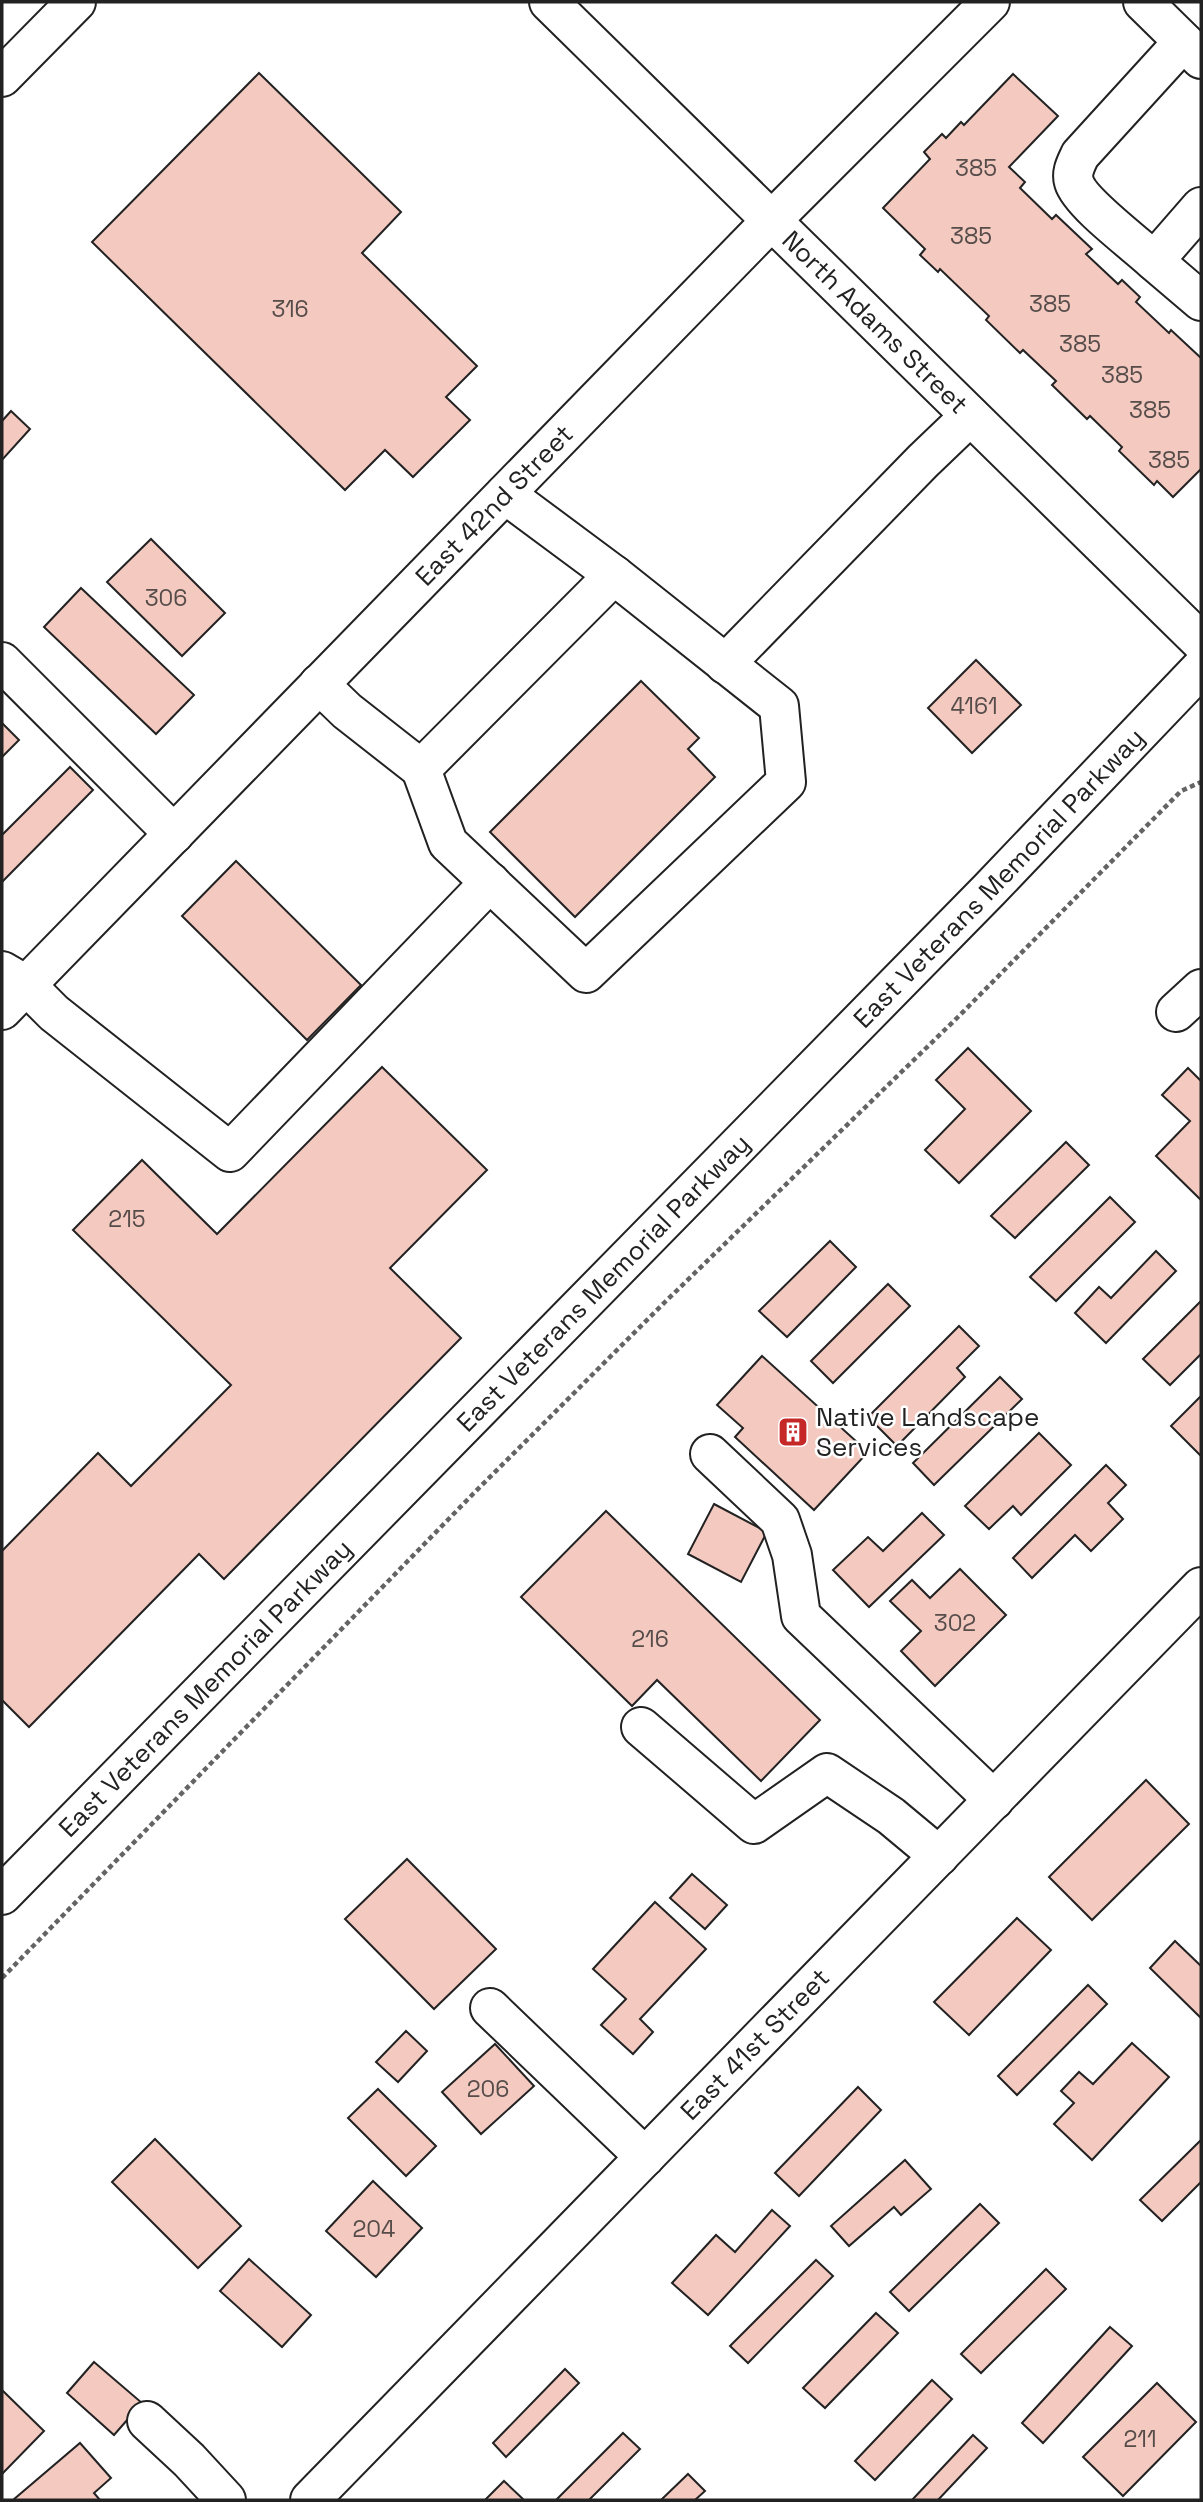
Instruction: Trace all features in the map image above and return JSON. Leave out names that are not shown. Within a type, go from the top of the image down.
[{"type":"street","points":[[2,77],[76,2]]},
{"type":"street","name":"North Adams Street","points":[[549,2],[1201,642]]},
{"type":"street","name":"East 42nd Street","points":[[10,989],[174,834],[772,220],[990,2]]},
{"type":"street","points":[[1143,2],[1192,51],[1080,155],[1073,176],[1080,195],[1201,301]]},
{"type":"street","points":[[1154,261],[1201,207]]},
{"type":"street","points":[[725,664],[970,416]]},
{"type":"street","points":[[319,684],[347,711],[421,769],[448,844],[586,973],[786,782],[779,706],[614,575],[505,494]]},
{"type":"street","points":[[421,769],[614,575]]},
{"type":"street","points":[[2,662],[174,834]]},
{"type":"street","name":"East Veterans Memorial Parkway","points":[[2,1895],[989,890],[1201,668]]},
{"type":"street","points":[[10,989],[54,1013],[230,1152],[489,882]]},
{"type":"street","points":[[710,1454],[780,1520],[792,1555],[801,1616],[993,1800]]},
{"type":"street","name":"East 41st Street","points":[[310,2500],[1201,1587]]},
{"type":"street","points":[[641,1727],[754,1824],[827,1773],[891,1816],[939,1856]]},
{"type":"street","points":[[489,2008],[645,2157]]},
{"type":"street","points":[[147,2421],[189,2460],[226,2500]]},
{"type":"path","points":[[2,1978],[472,1494],[664,1302],[958,1017],[1181,791],[1201,782]]},
{"type":"building","points":[[259,73],[401,212],[362,253],[477,366],[446,397],[470,420],[413,477],[385,450],[345,490],[92,242]]},
{"type":"building","points":[[1013,74],[1058,116],[1009,167],[1025,182],[1020,188],[1052,219],[1056,215],[1092,249],[1086,254],[1118,284],[1122,280],[1140,297],[1136,302],[1201,358],[1201,469],[1173,497],[1157,481],[1154,485],[1119,451],[1122,447],[1090,416],[1087,419],[1052,385],[1056,381],[1023,350],[1020,353],[986,320],[989,316],[940,269],[938,272],[920,255],[925,249],[883,208],[930,159],[924,152],[942,134],[946,138],[961,122],[964,125]]},
{"type":"building","points":[[11,411],[30,429],[2,460],[2,421]]},
{"type":"building","points":[[151,539],[225,613],[182,656],[107,582]]},
{"type":"building","points":[[81,588],[194,695],[156,734],[44,627]]},
{"type":"building","points":[[976,660],[1021,705],[972,753],[928,708]]},
{"type":"building","points":[[641,681],[699,738],[688,749],[715,777],[575,917],[490,832]]},
{"type":"building","points":[[2,723],[19,740],[2,757]]},
{"type":"building","points":[[70,767],[93,790],[2,882],[2,835]]},
{"type":"building","points":[[236,861],[361,985],[307,1040],[182,916]]},
{"type":"building","points":[[968,1048],[1031,1111],[959,1183],[925,1150],[965,1109],[936,1080]]},
{"type":"building","points":[[382,1067],[487,1170],[390,1268],[461,1338],[224,1579],[199,1554],[29,1727],[2,1700],[2,1551],[98,1453],[131,1486],[231,1385],[73,1230],[142,1160],[217,1234]]},
{"type":"building","points":[[1188,1068],[1201,1081],[1201,1200],[1156,1156],[1190,1121],[1162,1095]]},
{"type":"building","points":[[1066,1142],[1089,1165],[1015,1238],[991,1216]]},
{"type":"building","points":[[1110,1197],[1135,1222],[1056,1301],[1030,1277]]},
{"type":"building","points":[[830,1241],[856,1267],[787,1337],[759,1311]]},
{"type":"building","points":[[1156,1251],[1176,1271],[1106,1343],[1075,1313],[1099,1287],[1111,1298]]},
{"type":"building","points":[[888,1284],[910,1306],[833,1383],[811,1361]]},
{"type":"building","points":[[1201,1301],[1201,1354],[1170,1385],[1143,1359]]},
{"type":"building","points":[[959,1326],[979,1346],[957,1368],[965,1377],[897,1446],[868,1417]]},
{"type":"building","name":"Native Landscape Services","points":[[762,1356],[868,1452],[814,1510],[735,1437],[743,1428],[717,1405]]},
{"type":"building","points":[[1000,1377],[1022,1399],[934,1485],[913,1463]]},
{"type":"building","points":[[1201,1396],[1201,1456],[1171,1426]]},
{"type":"building","points":[[1039,1433],[1071,1465],[1021,1515],[1013,1506],[989,1529],[965,1506]]},
{"type":"building","points":[[1106,1465],[1126,1485],[1108,1503],[1123,1519],[1091,1551],[1075,1535],[1032,1578],[1013,1558]]},
{"type":"building","points":[[714,1504],[767,1532],[741,1582],[688,1554]]},
{"type":"building","points":[[606,1511],[820,1720],[761,1781],[657,1680],[632,1706],[521,1597]]},
{"type":"building","points":[[922,1513],[944,1535],[869,1607],[833,1570],[868,1537],[883,1551]]},
{"type":"building","points":[[960,1569],[1006,1615],[935,1686],[901,1651],[921,1631],[890,1601],[912,1580],[930,1598]]},
{"type":"building","points":[[1146,1780],[1189,1824],[1092,1920],[1049,1877]]},
{"type":"building","points":[[407,1859],[496,1949],[434,2009],[345,1919]]},
{"type":"building","points":[[692,1874],[727,1905],[705,1929],[670,1898]]},
{"type":"building","points":[[655,1902],[706,1949],[640,2019],[653,2032],[633,2054],[601,2025],[626,1999],[593,1969]]},
{"type":"building","points":[[1017,1918],[1051,1950],[969,2035],[934,2002]]},
{"type":"building","points":[[1175,1941],[1201,1966],[1201,2018],[1150,1968]]},
{"type":"building","points":[[1088,1985],[1107,2004],[1017,2095],[998,2076]]},
{"type":"building","points":[[406,2031],[427,2051],[398,2082],[376,2062]]},
{"type":"building","points":[[1132,2043],[1169,2077],[1092,2160],[1054,2124],[1074,2103],[1061,2091],[1079,2072],[1093,2084]]},
{"type":"building","points":[[495,2044],[534,2086],[481,2134],[442,2092]]},
{"type":"building","points":[[858,2087],[881,2110],[799,2196],[775,2173]]},
{"type":"building","points":[[378,2089],[436,2146],[406,2176],[348,2118]]},
{"type":"building","points":[[155,2139],[241,2226],[198,2268],[112,2182]]},
{"type":"building","points":[[1201,2140],[1201,2182],[1162,2221],[1140,2200]]},
{"type":"building","points":[[905,2160],[931,2189],[901,2215],[894,2207],[849,2246],[831,2226]]},
{"type":"building","points":[[373,2181],[422,2228],[376,2277],[326,2231]]},
{"type":"building","points":[[980,2204],[999,2223],[909,2311],[890,2292]]},
{"type":"building","points":[[772,2210],[790,2226],[708,2315],[672,2283],[716,2235],[735,2252]]},
{"type":"building","points":[[249,2259],[311,2315],[282,2347],[220,2291]]},
{"type":"building","points":[[816,2260],[833,2276],[748,2363],[730,2346]]},
{"type":"building","points":[[1046,2269],[1066,2289],[981,2373],[961,2354]]},
{"type":"building","points":[[876,2313],[898,2333],[825,2408],[803,2388]]},
{"type":"building","points":[[1110,2327],[1132,2346],[1043,2443],[1022,2423]]},
{"type":"building","points":[[94,2362],[142,2403],[114,2435],[67,2393]]},
{"type":"building","points":[[565,2369],[579,2383],[506,2457],[493,2443]]},
{"type":"building","points":[[932,2380],[952,2399],[875,2480],[855,2461]]},
{"type":"building","points":[[1157,2383],[1196,2422],[1123,2496],[1083,2457]]},
{"type":"building","points":[[2,2390],[44,2431],[2,2474]]},
{"type":"building","points":[[623,2433],[640,2449],[589,2500],[556,2500]]},
{"type":"building","points":[[973,2435],[987,2448],[938,2500],[912,2500]]},
{"type":"building","points":[[80,2443],[111,2478],[94,2493],[100,2500],[13,2500]]},
{"type":"building","points":[[688,2474],[705,2491],[695,2500],[661,2500]]},
{"type":"building","points":[[504,2481],[524,2500],[485,2500]]},
{"type":"place","name":"Native Landscape Services","points":[[793,1432]]}]
